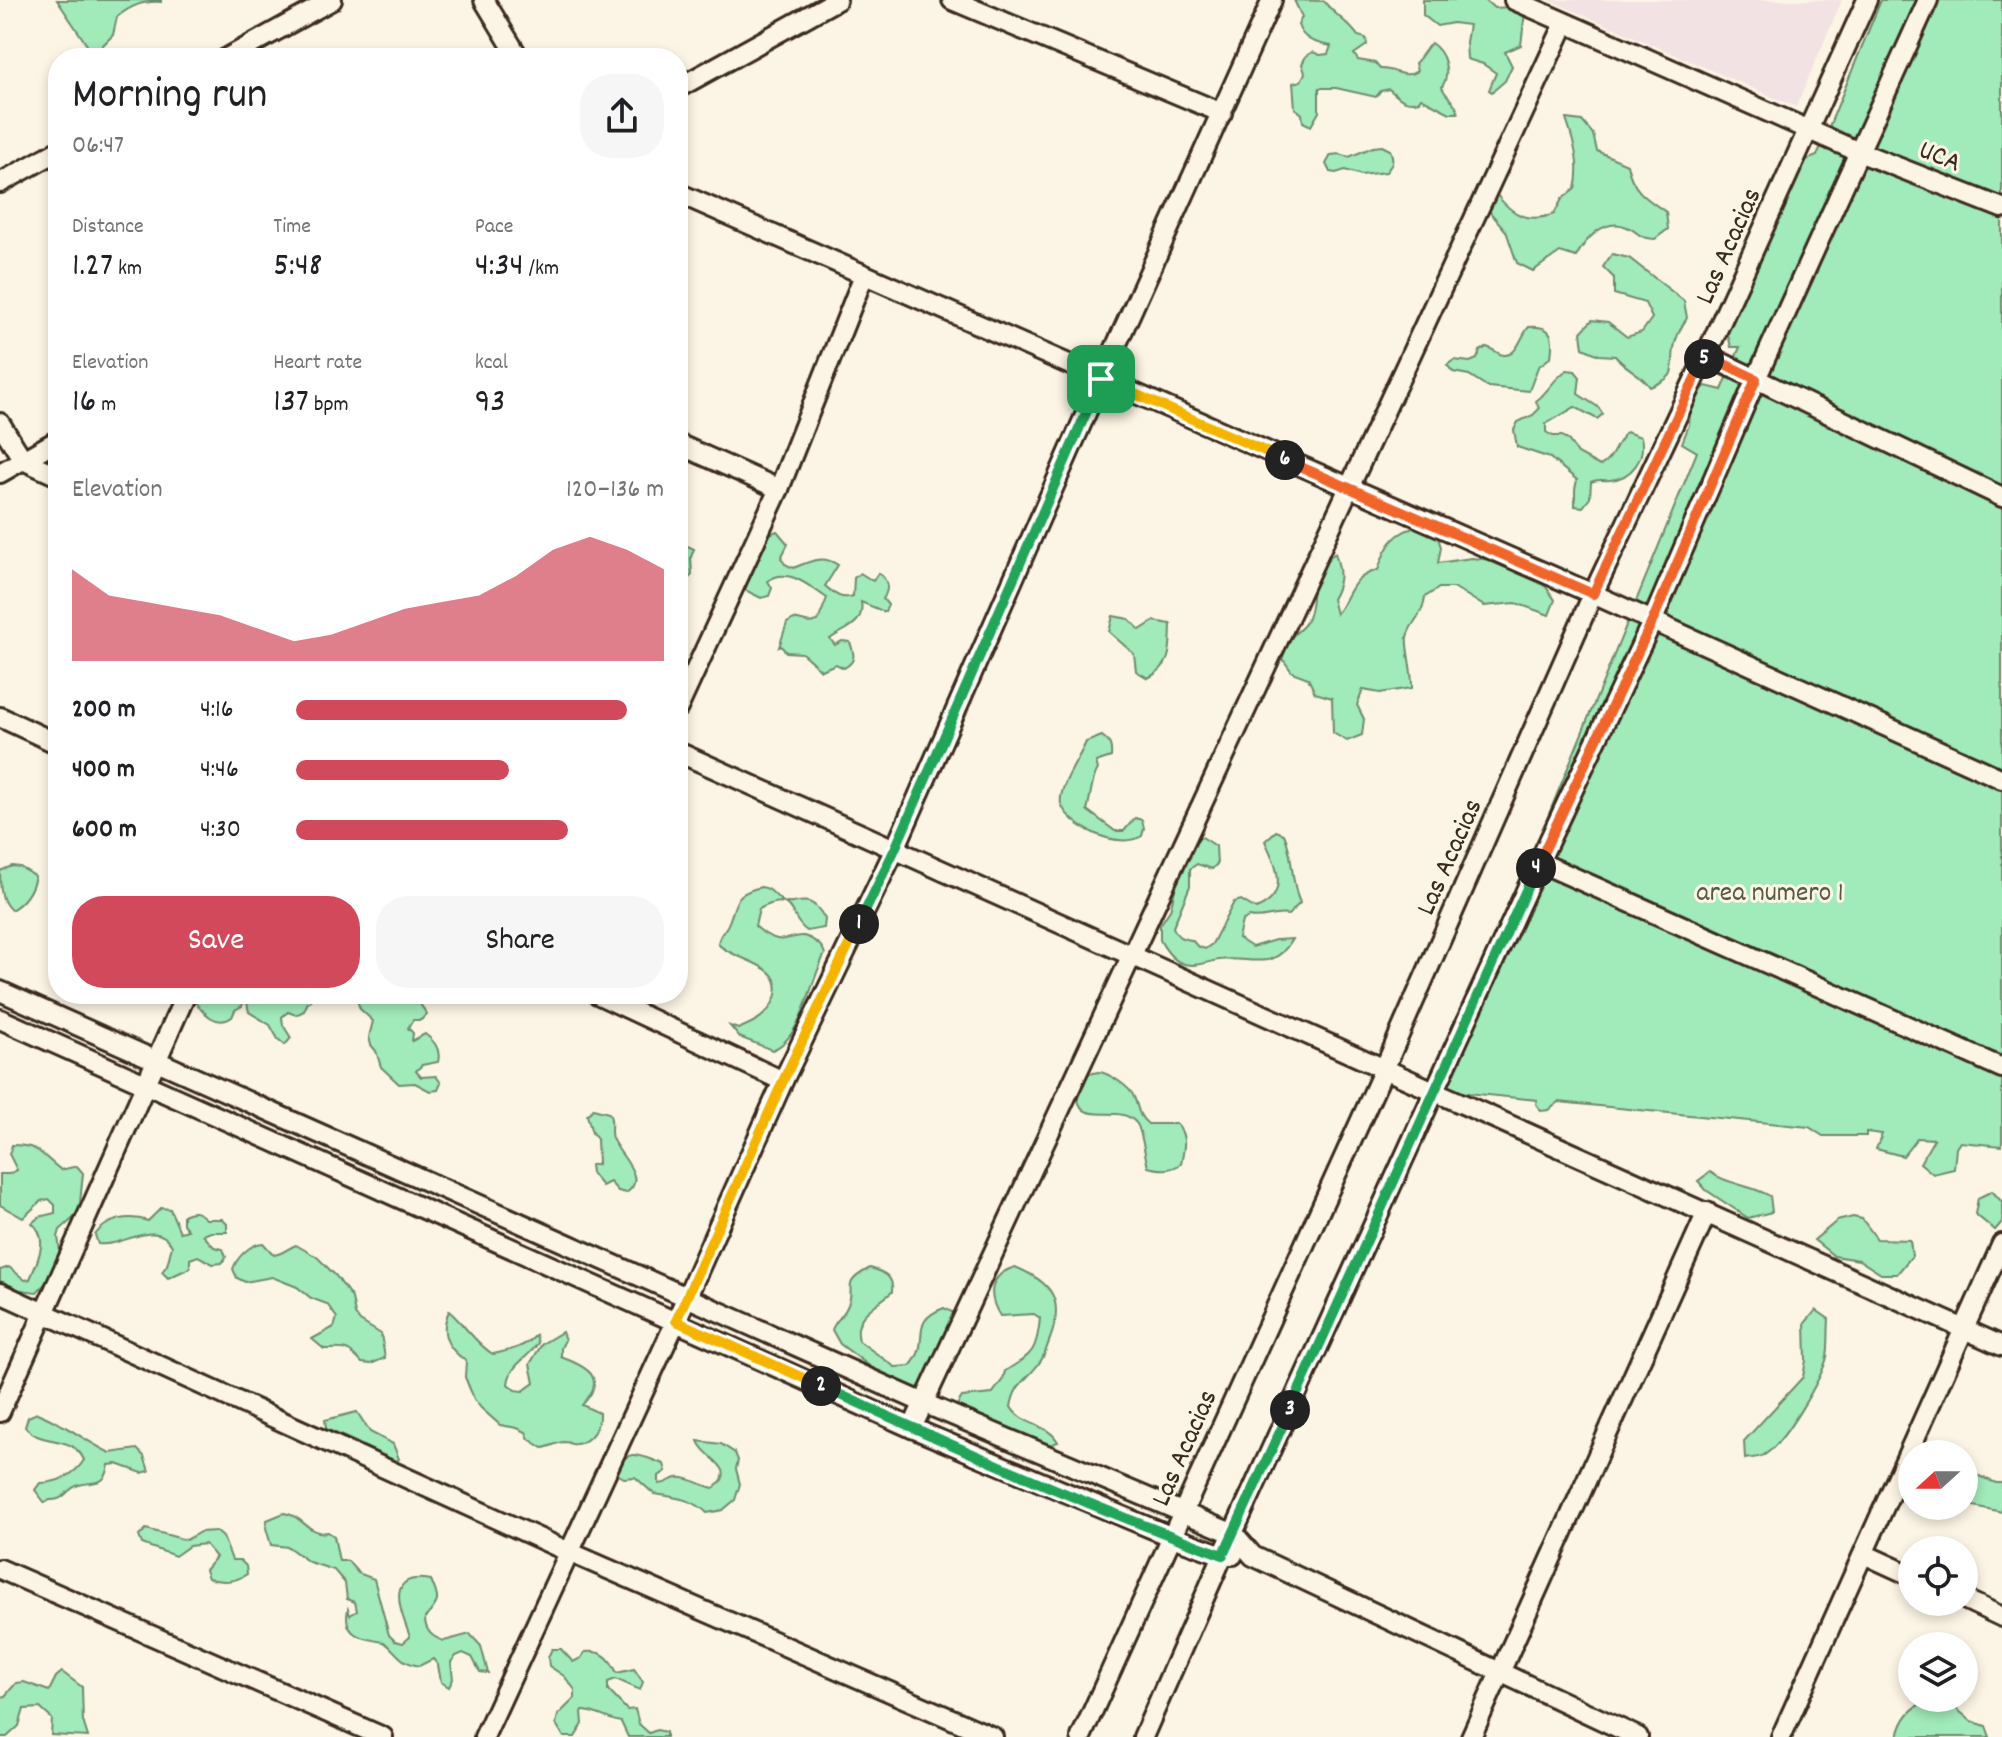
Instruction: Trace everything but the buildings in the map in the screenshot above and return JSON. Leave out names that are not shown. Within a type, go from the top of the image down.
[{"type":"street","points":[[245,48],[332,0]]},
{"type":"street","points":[[484,0],[513,48]]},
{"type":"street","points":[[688,82],[837,0]]},
{"type":"street","points":[[952,0],[1222,113]]},
{"type":"street","points":[[484,1737],[783,1081],[895,849],[1101,379],[1272,0]]},
{"type":"street","name":"UCA","points":[[1514,0],[1859,152],[2002,208]]},
{"type":"street","name":"Las Acacias","points":[[1081,1737],[1385,1067],[1593,594],[1706,355],[1867,0]]},
{"type":"street","points":[[1143,1737],[1539,862],[1652,622],[1756,379],[1928,0]]},
{"type":"street","points":[[912,1428],[1565,23]]},
{"type":"street","points":[[0,183],[48,157]]},
{"type":"street","points":[[688,197],[1593,594],[2002,779]]},
{"type":"street","points":[[688,686],[779,489],[864,275]]},
{"type":"street","points":[[1706,355],[2002,497]]},
{"type":"street","points":[[0,423],[23,460],[48,471]]},
{"type":"street","points":[[0,473],[48,446]]},
{"type":"street","points":[[688,448],[779,489]]},
{"type":"street","points":[[0,717],[48,739]]},
{"type":"street","points":[[688,756],[2002,1346]]},
{"type":"street","points":[[1539,862],[2002,1068]]},
{"type":"street","points":[[0,991],[925,1404],[1183,1511],[1234,1534],[1253,1556]]},
{"type":"street","points":[[0,1412],[182,1004]]},
{"type":"street","points":[[618,1004],[783,1081]]},
{"type":"street","points":[[0,1019],[912,1428],[1172,1537],[1223,1555],[1253,1556],[1638,1737]]},
{"type":"street","points":[[1471,1737],[1707,1212]]},
{"type":"street","points":[[1781,1737],[2002,1244]]},
{"type":"street","points":[[0,1293],[569,1552],[993,1737]]},
{"type":"street","points":[[1864,1554],[1898,1570]]},
{"type":"street","points":[[0,1569],[383,1737]]},
{"type":"street","points":[[1978,1606],[2002,1617]]},
{"type":"shaded area","points":[[1549,0],[1842,0],[1796,107]]},
{"type":"green space","points":[[57,0],[161,0],[138,5],[117,17],[113,35],[102,48],[87,48]]},
{"type":"green space","points":[[1294,0],[1324,1],[1358,36],[1366,38],[1367,45],[1354,54],[1358,60],[1375,63],[1380,69],[1404,74],[1417,71],[1415,63],[1431,43],[1443,57],[1446,75],[1442,87],[1458,113],[1450,113],[1421,98],[1414,102],[1406,101],[1389,89],[1381,91],[1376,97],[1336,88],[1319,88],[1319,112],[1311,126],[1303,122],[1302,114],[1295,108],[1293,83],[1301,81],[1305,73],[1302,64],[1306,56],[1313,52],[1328,54],[1331,46],[1303,35],[1298,25],[1302,17]]},
{"type":"green space","points":[[1423,0],[1485,0],[1494,8],[1510,7],[1525,12],[1521,45],[1505,52],[1512,66],[1505,81],[1492,92],[1489,90],[1496,73],[1483,64],[1467,59],[1469,25],[1453,23],[1437,26],[1423,15]]},
{"type":"green space","name":"area numero 1","points":[[1881,0],[2002,0],[2002,1146],[1960,1142],[1956,1148],[1954,1169],[1933,1174],[1920,1163],[1934,1139],[1917,1138],[1903,1156],[1876,1149],[1882,1134],[1866,1132],[1866,1136],[1823,1136],[1809,1127],[1559,1102],[1549,1110],[1541,1111],[1537,1100],[1436,1090],[1697,452],[1682,443],[1689,425],[1692,397],[1706,386],[1722,390],[1740,347],[1731,347],[1726,326],[1782,215],[1796,164],[1817,156]]},
{"type":"green space","points":[[1566,119],[1582,121],[1593,134],[1597,151],[1627,164],[1640,192],[1666,212],[1668,229],[1655,239],[1641,236],[1627,227],[1611,225],[1590,237],[1576,257],[1560,252],[1533,271],[1517,263],[1506,231],[1483,204],[1497,195],[1522,216],[1537,218],[1554,214],[1562,199],[1575,189],[1577,180],[1576,154]]},
{"type":"green space","points":[[1382,146],[1390,150],[1392,156],[1386,172],[1361,175],[1345,170],[1336,173],[1330,172],[1326,164],[1331,155],[1349,157]]},
{"type":"green space","points":[[1612,254],[1629,258],[1684,301],[1687,318],[1676,340],[1671,372],[1665,380],[1650,387],[1615,356],[1599,355],[1583,348],[1581,332],[1592,320],[1608,322],[1627,337],[1642,332],[1652,318],[1645,303],[1614,294],[1614,278],[1603,267]]},
{"type":"green space","points":[[1529,327],[1547,330],[1552,344],[1551,357],[1538,367],[1529,391],[1488,387],[1469,375],[1453,372],[1447,365],[1454,360],[1470,362],[1477,359],[1480,351],[1487,347],[1500,354],[1510,354]]},
{"type":"green space","points":[[1567,370],[1575,371],[1580,377],[1578,394],[1603,414],[1597,419],[1575,407],[1546,424],[1546,432],[1562,436],[1578,454],[1600,466],[1626,432],[1641,437],[1642,445],[1639,459],[1631,471],[1618,478],[1591,482],[1590,498],[1583,507],[1575,506],[1577,480],[1550,458],[1517,447],[1514,430],[1518,422],[1539,409],[1536,401]]},
{"type":"green space","points":[[1422,526],[1436,532],[1441,547],[1438,563],[1471,558],[1504,561],[1546,587],[1555,600],[1549,615],[1516,603],[1484,606],[1455,588],[1439,588],[1425,597],[1422,610],[1407,637],[1412,688],[1380,693],[1363,690],[1357,705],[1364,719],[1362,735],[1347,741],[1333,733],[1332,698],[1315,693],[1308,678],[1292,672],[1282,658],[1286,646],[1308,619],[1313,581],[1318,568],[1325,561],[1335,553],[1340,576],[1332,599],[1336,614],[1356,582],[1378,570],[1393,540],[1405,531]]},
{"type":"green space","points":[[777,531],[788,544],[781,558],[785,564],[793,568],[826,560],[838,565],[825,586],[838,596],[853,596],[854,578],[860,573],[873,581],[878,573],[886,581],[887,591],[883,599],[888,605],[885,612],[861,602],[857,621],[830,639],[835,645],[842,641],[850,642],[853,657],[844,668],[836,664],[821,670],[802,653],[786,652],[779,647],[787,623],[794,619],[810,623],[818,621],[827,598],[799,580],[783,576],[768,581],[772,588],[769,596],[761,598],[739,587],[762,537]]},
{"type":"green space","points":[[688,546],[694,549],[692,575],[688,579]]},
{"type":"green space","points":[[1113,616],[1129,619],[1140,630],[1154,621],[1171,624],[1168,656],[1162,668],[1148,678],[1136,671],[1134,654],[1109,632]]},
{"type":"green space","points":[[1102,736],[1110,745],[1111,757],[1096,762],[1098,769],[1087,810],[1115,831],[1124,831],[1135,818],[1142,820],[1142,836],[1132,840],[1096,834],[1074,821],[1061,804],[1066,782],[1086,742]]},
{"type":"green space","points":[[1276,831],[1284,834],[1287,842],[1300,903],[1288,915],[1249,917],[1242,921],[1238,938],[1252,947],[1292,939],[1285,950],[1269,960],[1260,961],[1230,959],[1191,965],[1174,959],[1160,940],[1160,925],[1170,910],[1178,877],[1191,856],[1190,847],[1194,839],[1202,837],[1216,846],[1217,864],[1212,869],[1197,864],[1190,869],[1190,886],[1173,927],[1180,937],[1192,940],[1205,949],[1212,944],[1234,902],[1241,900],[1256,909],[1274,896],[1278,879],[1265,841]]},
{"type":"green space","points":[[12,866],[35,876],[27,896],[11,910],[3,897],[0,871]]},
{"type":"green space","points":[[761,887],[787,903],[802,901],[813,904],[825,919],[824,928],[807,931],[786,904],[780,902],[759,909],[755,926],[765,934],[782,939],[808,937],[821,946],[825,954],[791,1035],[772,1050],[739,1037],[730,1026],[738,1029],[760,1018],[769,1009],[777,986],[773,977],[757,964],[718,944],[738,898]]},
{"type":"green space","points":[[197,1004],[243,1004],[226,1020],[216,1020]]},
{"type":"green space","points":[[247,1004],[307,1004],[304,1011],[296,1015],[288,1012],[282,1017],[291,1038],[285,1045],[270,1025],[249,1012]]},
{"type":"green space","points":[[358,1004],[420,1004],[427,1014],[421,1020],[413,1020],[408,1028],[413,1033],[412,1041],[425,1034],[439,1054],[438,1062],[422,1065],[416,1071],[421,1077],[436,1076],[441,1083],[438,1090],[430,1091],[415,1083],[399,1084],[381,1067],[369,1037],[373,1021]]},
{"type":"green space","points":[[1098,1072],[1113,1077],[1128,1089],[1148,1124],[1176,1124],[1180,1128],[1184,1138],[1181,1164],[1165,1169],[1148,1167],[1137,1124],[1119,1114],[1090,1113],[1083,1109],[1078,1101],[1077,1087],[1089,1074]]},
{"type":"green space","points":[[593,1109],[609,1113],[612,1138],[634,1174],[632,1187],[626,1193],[618,1191],[610,1182],[602,1186],[591,1173],[590,1165],[598,1164],[597,1139],[587,1115]]},
{"type":"green space","points":[[12,1145],[34,1149],[61,1170],[77,1166],[83,1173],[79,1213],[60,1230],[58,1237],[60,1251],[57,1271],[37,1292],[20,1290],[0,1281],[0,1270],[9,1267],[25,1280],[30,1279],[41,1243],[32,1223],[39,1217],[55,1213],[55,1205],[49,1199],[41,1201],[23,1218],[0,1205],[0,1174],[17,1170],[9,1154]]},
{"type":"green space","points":[[1710,1172],[1770,1196],[1772,1212],[1748,1218],[1706,1190],[1698,1181]]},
{"type":"green space","points":[[1992,1191],[2002,1202],[2002,1222],[1995,1230],[1975,1214],[1978,1198]]},
{"type":"green space","points":[[161,1208],[170,1209],[180,1232],[188,1230],[183,1224],[183,1215],[190,1212],[206,1219],[222,1219],[227,1224],[227,1232],[203,1235],[214,1247],[223,1249],[226,1257],[222,1263],[213,1264],[198,1256],[190,1259],[190,1268],[168,1278],[162,1272],[172,1246],[157,1234],[98,1244],[95,1235],[106,1225],[126,1218],[148,1221]]},
{"type":"green space","points":[[1853,1217],[1862,1219],[1877,1239],[1910,1240],[1912,1256],[1897,1274],[1881,1274],[1859,1260],[1834,1256],[1814,1240],[1837,1221]]},
{"type":"green space","points":[[263,1243],[274,1255],[296,1245],[317,1257],[352,1298],[355,1314],[360,1321],[381,1334],[385,1358],[371,1364],[362,1363],[345,1350],[324,1349],[312,1339],[334,1327],[337,1318],[327,1304],[272,1277],[245,1282],[237,1278],[233,1269],[238,1260],[249,1249]]},
{"type":"green space","points":[[1015,1267],[1046,1286],[1055,1303],[1054,1325],[1045,1353],[1019,1387],[1011,1407],[1022,1418],[1048,1431],[1058,1442],[1043,1448],[957,1405],[962,1397],[992,1394],[1005,1371],[1028,1356],[1035,1345],[1040,1318],[1034,1314],[1000,1316],[993,1301],[995,1280]]},
{"type":"green space","points":[[870,1268],[887,1276],[892,1292],[862,1318],[859,1341],[895,1367],[910,1366],[917,1357],[923,1326],[933,1313],[944,1308],[960,1316],[926,1383],[910,1392],[902,1390],[840,1344],[832,1330],[849,1301],[851,1283]]},
{"type":"green space","points":[[1816,1310],[1829,1319],[1827,1357],[1818,1380],[1791,1425],[1772,1449],[1762,1456],[1745,1459],[1744,1441],[1803,1377],[1805,1323]]},
{"type":"green space","points":[[449,1311],[493,1354],[511,1350],[536,1335],[538,1343],[509,1377],[508,1384],[515,1390],[523,1391],[534,1383],[530,1364],[542,1344],[562,1332],[565,1340],[561,1357],[586,1369],[594,1381],[590,1396],[582,1405],[599,1413],[596,1428],[590,1437],[581,1443],[563,1442],[543,1448],[529,1439],[526,1432],[500,1425],[474,1399],[465,1377],[466,1361],[454,1351],[447,1339],[445,1326]]},
{"type":"green space","points":[[357,1412],[370,1432],[393,1444],[399,1459],[393,1464],[377,1460],[358,1443],[326,1429],[325,1420]]},
{"type":"green space","points":[[37,1413],[110,1453],[137,1449],[144,1456],[149,1471],[142,1473],[117,1464],[109,1465],[102,1480],[74,1487],[59,1499],[45,1503],[35,1490],[40,1483],[65,1477],[84,1460],[72,1446],[39,1437],[25,1427],[28,1417]]},
{"type":"green space","points":[[698,1441],[721,1444],[735,1453],[738,1460],[736,1469],[740,1484],[735,1500],[723,1510],[707,1513],[690,1502],[654,1494],[635,1477],[624,1478],[617,1474],[624,1459],[636,1455],[664,1464],[666,1471],[659,1476],[659,1484],[681,1478],[714,1488],[724,1475],[722,1469]]},
{"type":"green space","points":[[1978,1476],[2002,1483],[2002,1512],[1978,1507]]},
{"type":"green space","points":[[284,1513],[316,1531],[334,1536],[339,1561],[348,1561],[358,1573],[374,1579],[389,1635],[395,1641],[403,1643],[410,1637],[400,1606],[401,1587],[416,1579],[431,1580],[437,1600],[425,1618],[428,1630],[444,1641],[470,1634],[481,1646],[488,1673],[480,1672],[472,1657],[463,1653],[451,1662],[453,1679],[449,1687],[441,1682],[438,1665],[433,1659],[419,1666],[412,1664],[384,1642],[351,1631],[348,1609],[350,1615],[357,1611],[355,1602],[347,1599],[345,1583],[334,1570],[309,1562],[288,1547],[271,1545],[267,1520]]},
{"type":"green space","points":[[146,1529],[186,1540],[200,1532],[216,1531],[223,1537],[232,1560],[240,1560],[246,1566],[247,1574],[228,1581],[208,1578],[205,1570],[216,1557],[205,1544],[189,1546],[175,1556],[142,1544],[139,1536]]},
{"type":"green space","points":[[552,1649],[561,1649],[573,1662],[585,1652],[601,1654],[609,1659],[617,1673],[634,1669],[643,1682],[640,1690],[616,1679],[608,1682],[608,1690],[627,1710],[635,1709],[639,1724],[649,1733],[657,1730],[666,1732],[666,1737],[628,1737],[621,1722],[582,1711],[583,1724],[575,1737],[564,1737],[556,1724],[558,1715],[575,1698],[575,1690],[564,1676],[549,1666],[548,1657]]},
{"type":"green space","points":[[62,1672],[82,1687],[83,1721],[88,1737],[51,1735],[52,1719],[40,1708],[24,1709],[19,1726],[7,1737],[0,1737],[0,1697],[5,1696],[16,1683],[24,1682],[49,1691]]},
{"type":"green space","points":[[1960,1712],[1971,1721],[1986,1726],[1990,1737],[1898,1737],[1908,1714]]},
{"type":"route","points":[[1706,355],[1756,379],[1652,622],[1539,862],[1223,1555],[1172,1537],[912,1428],[676,1321],[783,1081],[895,849],[1101,379],[1593,594],[1706,355]]}]
